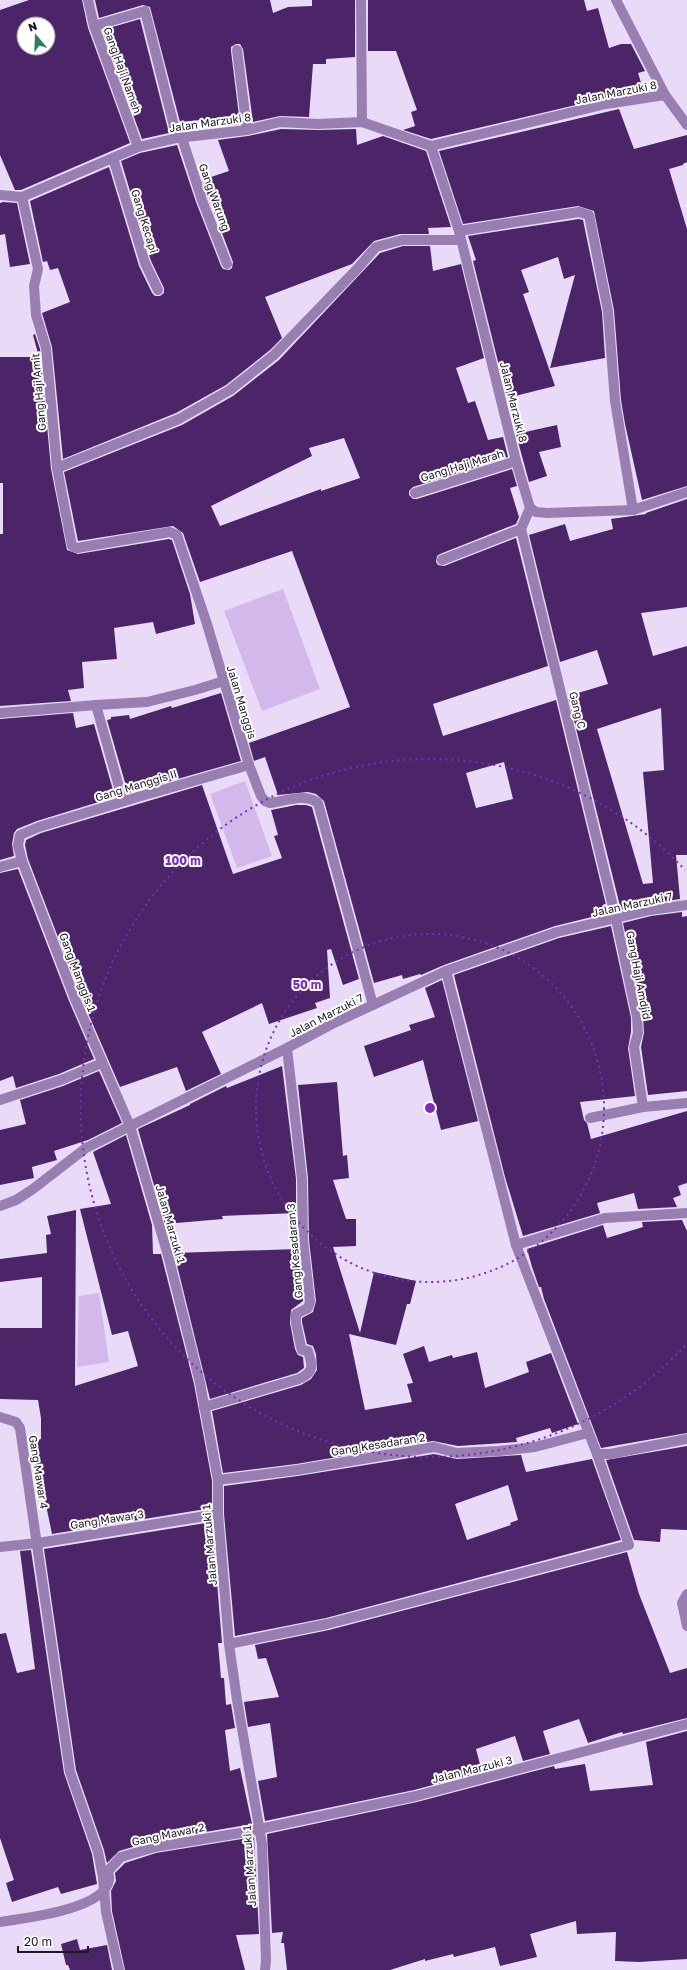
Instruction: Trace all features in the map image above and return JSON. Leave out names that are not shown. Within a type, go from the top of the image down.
[{"type":"street","name":"Gang Haji Nameh","points":[[88,0],[94,26],[138,147]]},
{"type":"street","points":[[361,0],[362,122]]},
{"type":"street","points":[[616,0],[666,95],[687,125]]},
{"type":"street","name":"Gang Warung","points":[[94,26],[142,11],[145,13],[179,138],[227,264]]},
{"type":"street","points":[[237,50],[247,130]]},
{"type":"street","name":"Jalan Marzuki 8","points":[[0,195],[22,197],[138,147],[179,138],[247,130],[280,122],[318,124],[362,122],[431,146],[606,104],[666,95]]},
{"type":"street","name":"Jalan Marzuki 8","points":[[431,146],[460,235],[516,461],[530,508]]},
{"type":"street","name":"Gang Kecapi","points":[[113,158],[144,263],[158,290]]},
{"type":"street","name":"Gang Haji Amit","points":[[22,197],[38,269],[34,286],[36,315],[46,348],[57,468]]},
{"type":"street","points":[[57,468],[180,419],[230,390],[274,355],[357,269],[376,247],[402,240],[460,235],[579,212],[589,215],[592,222],[608,311],[615,401],[633,510]]},
{"type":"street","name":"Gang Haji Marah","points":[[416,493],[516,461]]},
{"type":"street","name":"Jalan Manggis","points":[[57,468],[73,548],[170,532],[177,535],[224,681],[249,765],[261,796],[265,801],[270,803],[306,798],[312,799],[318,803],[373,1005]]},
{"type":"street","points":[[442,560],[521,529],[530,508],[536,512],[547,514],[633,510],[687,492]]},
{"type":"street","name":"Gang C","points":[[521,529],[616,919]]},
{"type":"street","points":[[0,713],[147,702],[224,681]]},
{"type":"street","points":[[96,705],[123,801]]},
{"type":"street","name":"Gang Manggis II","points":[[31,830],[123,801],[249,765]]},
{"type":"street","name":"Gang Manggis 1","points":[[31,830],[23,833],[18,840],[18,851],[75,999],[130,1126]]},
{"type":"street","points":[[0,867],[22,861]]},
{"type":"street","name":"Jalan Marzuki 7","points":[[0,1206],[16,1200],[33,1189],[86,1148],[332,1024],[446,971],[557,932],[650,910],[687,905]]},
{"type":"street","name":"Gang Haji Amdjid","points":[[616,919],[637,1017],[638,1033],[634,1047],[642,1107]]},
{"type":"street","points":[[229,1644],[341,1621],[629,1545],[597,1454],[516,1244],[446,971]]},
{"type":"street","name":"Gang Kesadaran 3","points":[[204,1407],[299,1379],[309,1374],[312,1369],[308,1351],[302,1350],[300,1345],[296,1324],[296,1314],[308,1308],[310,1302],[303,1240],[302,1179],[287,1048]]},
{"type":"street","points":[[0,1100],[62,1080],[102,1063]]},
{"type":"street","points":[[590,1118],[642,1107],[687,1103]]},
{"type":"street","name":"Jalan Marzuki 1","points":[[130,1126],[169,1259],[204,1407],[218,1480],[218,1514],[229,1644],[247,1763],[260,1828],[264,1876],[265,1970]]},
{"type":"street","points":[[516,1244],[605,1218],[687,1213]]},
{"type":"street","name":"Gang Mawar 4","points":[[0,1417],[16,1422],[20,1428],[38,1543],[70,1772],[98,1852],[104,1891]]},
{"type":"street","name":"Gang Kesadaran 2","points":[[218,1480],[296,1470],[434,1447],[457,1453],[499,1451],[535,1447],[588,1433]]},
{"type":"street","points":[[597,1454],[610,1454],[687,1439]]},
{"type":"street","name":"Gang Mawar 3","points":[[0,1547],[38,1543],[218,1514]]},
{"type":"street","points":[[687,1594],[682,1603],[687,1626]]},
{"type":"street","name":"Jalan Marzuki 3","points":[[260,1828],[416,1796],[687,1724]]},
{"type":"street","name":"Gang Mawar 2","points":[[104,1891],[109,1880],[108,1871],[121,1857],[155,1847],[260,1828]]},
{"type":"street","points":[[0,1922],[46,1916],[90,1901],[104,1891]]},
{"type":"street","points":[[104,1891],[106,1912],[119,1970]]},
{"type":"shaded area","points":[[283,589],[320,689],[262,711],[224,611]]},
{"type":"shaded area","points":[[245,781],[272,856],[237,868],[210,794]]},
{"type":"shaded area","points":[[99,1293],[109,1362],[77,1367],[79,1296]]},
{"type":"building","points":[[29,0],[82,0],[88,28],[130,143],[21,190],[15,190],[0,155],[0,10]]},
{"type":"building","points":[[95,0],[270,0],[273,13],[288,7],[312,6],[312,0],[355,0],[355,57],[326,59],[326,64],[313,64],[309,117],[280,116],[253,122],[243,49],[240,44],[236,44],[231,47],[231,51],[240,124],[214,127],[211,119],[180,122],[150,7],[143,5],[99,18]]},
{"type":"building","points":[[368,0],[584,0],[587,11],[598,8],[609,48],[621,44],[631,44],[645,71],[638,73],[642,86],[614,96],[431,139],[403,130],[415,126],[411,112],[417,110],[396,51],[368,51]]},
{"type":"building","points":[[140,19],[169,133],[142,139],[102,30]]},
{"type":"building","points":[[619,109],[634,149],[687,135],[687,162],[683,165],[669,169],[687,229],[687,486],[642,500],[621,400],[614,310],[594,211],[578,206],[463,224],[439,151]]},
{"type":"building","points":[[281,129],[356,129],[357,145],[383,136],[426,151],[451,227],[428,228],[429,234],[400,234],[374,241],[352,264],[265,297],[282,338],[270,350],[226,385],[176,413],[63,459],[52,347],[42,313],[70,302],[58,268],[50,270],[47,261],[43,262],[30,201],[109,167],[139,266],[152,293],[155,296],[160,296],[164,293],[164,288],[151,261],[121,161],[140,153],[177,145],[196,202],[221,266],[223,269],[229,270],[232,268],[233,262],[202,180],[229,171],[218,140],[248,136]]},
{"type":"building","points":[[0,203],[17,203],[30,264],[10,267],[5,234],[0,235]]},
{"type":"building","points":[[579,219],[583,220],[602,312],[605,358],[550,368],[575,275],[564,279],[558,257],[521,270],[529,292],[523,294],[555,386],[507,398],[473,261],[476,260],[468,236]]},
{"type":"building","points":[[403,246],[430,246],[433,271],[461,264],[484,358],[456,368],[468,403],[475,401],[488,440],[503,437],[508,457],[413,487],[409,491],[409,495],[413,499],[417,499],[512,469],[517,486],[510,488],[519,517],[516,524],[440,554],[437,556],[436,562],[438,565],[444,566],[516,538],[548,666],[433,704],[443,736],[556,700],[608,913],[555,926],[444,965],[421,975],[403,979],[402,975],[374,983],[324,801],[316,794],[308,792],[278,795],[265,757],[254,761],[249,743],[350,707],[292,551],[200,582],[183,533],[173,526],[78,541],[64,472],[182,425],[233,396],[279,360],[380,253]],"holes":[[[344,438],[360,478],[321,491],[321,489],[220,526],[211,506],[312,456],[309,448]],[[504,762],[513,799],[476,808],[466,773]]]},
{"type":"building","points":[[35,334],[40,349],[51,469],[67,550],[78,554],[169,539],[172,540],[190,594],[195,624],[156,634],[153,622],[114,628],[117,659],[82,662],[84,688],[68,690],[71,701],[0,706],[0,534],[3,534],[3,483],[0,483],[0,357],[39,357],[33,335]]},
{"type":"building","points":[[557,425],[561,447],[539,452],[547,476],[529,482],[516,434]]},
{"type":"building","points":[[687,499],[687,607],[641,613],[653,656],[687,646],[687,855],[676,855],[680,899],[621,910],[568,696],[608,684],[597,650],[560,662],[529,535],[565,524],[570,541],[613,529],[611,519],[646,513]],"holes":[[[661,708],[664,770],[643,772],[653,883],[643,884],[597,729]]]},
{"type":"building","points":[[221,693],[241,761],[128,793],[107,720],[111,719],[111,717],[129,715],[130,719],[171,706],[172,708]]},
{"type":"building","points":[[73,713],[76,728],[94,724],[115,797],[37,821],[17,829],[14,833],[12,844],[14,856],[0,860],[0,719]]},
{"type":"building","points":[[202,785],[233,874],[282,858],[274,836],[278,835],[271,810],[296,805],[306,805],[312,807],[359,979],[343,985],[331,949],[327,950],[330,998],[315,1003],[317,1008],[269,1024],[262,1003],[202,1032],[221,1074],[186,1091],[177,1067],[120,1087],[81,997],[28,859],[25,845],[26,840],[41,833]]},
{"type":"building","points":[[18,869],[69,1001],[94,1059],[59,1074],[16,1088],[13,1076],[0,1081],[0,873]]},
{"type":"building","points":[[682,912],[682,917],[687,916],[687,1091],[648,1095],[641,1047],[644,1033],[643,1016],[623,923],[651,916]]},
{"type":"building","points":[[611,926],[631,1018],[631,1032],[628,1048],[635,1096],[580,1102],[584,1120],[587,1123],[591,1139],[687,1111],[687,1183],[678,1186],[681,1195],[673,1198],[677,1207],[638,1209],[634,1193],[597,1203],[600,1213],[523,1236],[505,1177],[454,975],[559,938]]},
{"type":"building","points":[[442,980],[478,1121],[441,1130],[423,1060],[374,1077],[364,1046],[411,1030],[409,1025],[435,1017],[425,988]]},
{"type":"building","points":[[282,1066],[296,1179],[296,1213],[222,1216],[223,1219],[165,1224],[138,1129],[190,1105],[226,1086],[227,1088]]},
{"type":"building","points":[[99,1071],[122,1123],[88,1140],[54,1151],[57,1160],[32,1167],[34,1178],[0,1185],[0,1130],[26,1124],[20,1100],[63,1086]]},
{"type":"building","points":[[337,1082],[343,1156],[347,1155],[349,1178],[333,1180],[346,1219],[356,1219],[356,1246],[333,1247],[360,1333],[374,1272],[416,1281],[410,1304],[407,1304],[396,1345],[349,1334],[365,1410],[412,1402],[407,1384],[413,1383],[403,1354],[424,1346],[429,1362],[452,1355],[453,1358],[477,1352],[485,1388],[529,1372],[526,1362],[551,1353],[578,1424],[552,1433],[550,1428],[516,1438],[517,1442],[458,1446],[433,1441],[296,1464],[223,1473],[212,1411],[301,1385],[311,1379],[317,1370],[316,1354],[313,1346],[307,1344],[302,1322],[302,1318],[313,1312],[316,1301],[309,1240],[308,1178],[298,1085]]},
{"type":"building","points":[[126,1135],[152,1225],[153,1254],[161,1254],[194,1384],[212,1481],[212,1508],[52,1534],[35,1464],[37,1463],[32,1442],[41,1439],[41,1418],[38,1400],[0,1399],[0,1328],[42,1328],[42,1277],[0,1282],[0,1259],[47,1253],[46,1235],[51,1234],[47,1216],[76,1210],[75,1386],[138,1366],[128,1331],[112,1335],[80,1209],[111,1204],[93,1152]]},
{"type":"building","points":[[682,1220],[687,1231],[687,1433],[601,1448],[544,1299],[541,1287],[539,1287],[527,1249],[603,1225],[607,1238],[643,1227],[642,1222]]},
{"type":"building","points":[[298,1249],[303,1301],[291,1310],[290,1323],[295,1349],[298,1355],[303,1357],[304,1368],[297,1373],[210,1399],[174,1253]]},
{"type":"building","points":[[687,1446],[687,1530],[661,1529],[660,1542],[634,1540],[606,1460]]},
{"type":"building","points":[[434,1454],[457,1459],[521,1455],[526,1472],[592,1459],[621,1540],[326,1618],[235,1636],[224,1514],[224,1486],[298,1476]],"holes":[[[508,1485],[518,1520],[510,1523],[511,1525],[467,1540],[455,1504]]]},
{"type":"building","points":[[212,1522],[222,1643],[218,1643],[221,1678],[224,1678],[226,1705],[231,1704],[235,1728],[225,1730],[230,1771],[240,1768],[252,1824],[153,1841],[119,1851],[107,1863],[104,1850],[76,1770],[44,1549]]},
{"type":"building","points":[[31,1550],[64,1773],[92,1854],[97,1884],[61,1894],[58,1887],[12,1902],[6,1883],[14,1880],[0,1838],[0,1634],[6,1633],[17,1673],[35,1669],[20,1551]]},
{"type":"building","points":[[627,1552],[639,1594],[670,1673],[687,1668],[687,1718],[623,1734],[622,1732],[588,1743],[579,1719],[543,1731],[550,1754],[523,1761],[515,1736],[476,1749],[482,1772],[414,1790],[265,1821],[258,1781],[277,1777],[270,1723],[248,1727],[244,1702],[279,1697],[266,1658],[258,1659],[255,1645],[329,1630]]},
{"type":"building","points":[[687,1731],[687,1959],[639,1962],[615,1961],[616,1932],[577,1934],[576,1921],[530,1934],[537,1957],[500,1966],[495,1947],[454,1957],[453,1954],[425,1961],[425,1959],[390,1970],[287,1970],[284,1943],[281,1943],[283,1932],[272,1933],[267,1834],[417,1802],[554,1766],[555,1769],[585,1764],[590,1791],[653,1785],[646,1742]]},
{"type":"building","points":[[254,1837],[259,1934],[236,1935],[245,1970],[125,1970],[112,1911],[111,1891],[116,1881],[115,1873],[125,1863],[156,1853]]},
{"type":"building","points":[[77,1939],[80,1950],[107,1945],[112,1970],[70,1970],[68,1965],[66,1965],[61,1944]]}]
